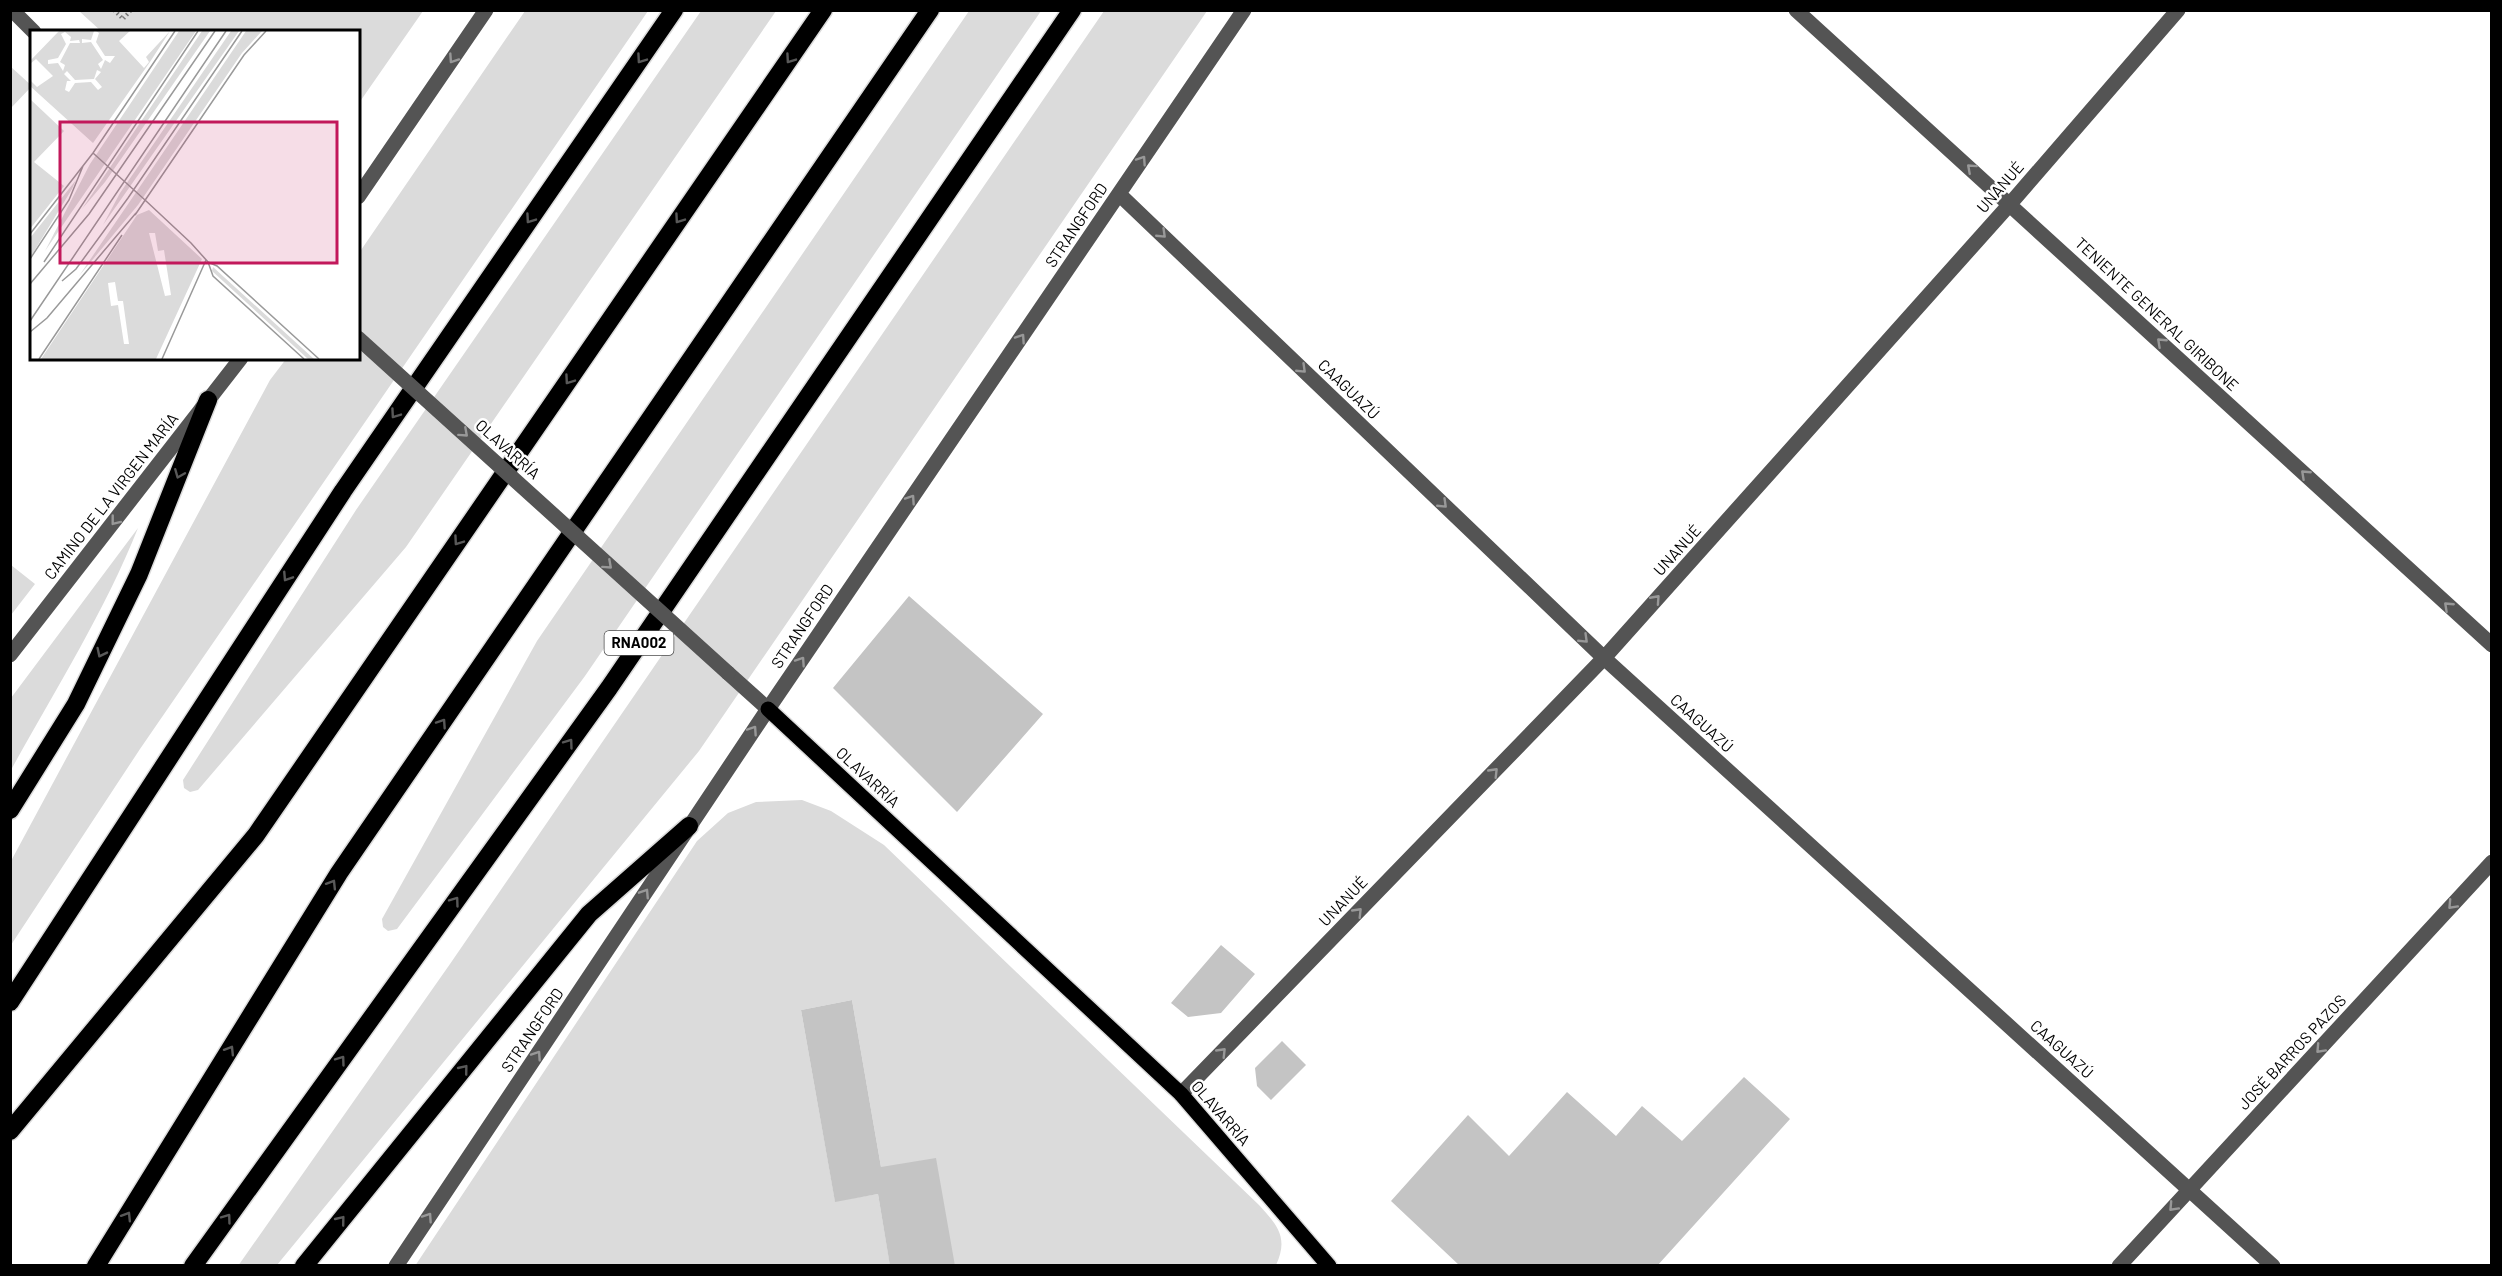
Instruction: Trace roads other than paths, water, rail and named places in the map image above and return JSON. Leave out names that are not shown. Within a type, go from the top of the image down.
[{"type":"highway","points":[[10,1002],[343,491],[674,10]]},
{"type":"highway","points":[[10,1131],[256,835],[823,10]]},
{"type":"highway","points":[[96,1266],[339,873],[930,10]]},
{"type":"highway","name":"RNA002","points":[[193,1266],[609,688],[1072,10]]},
{"type":"highway","points":[[10,810],[76,704],[139,574],[208,400]]},
{"type":"highway","points":[[304,1266],[589,914],[689,826]]},
{"type":"main road","name":"OLAVARRÍA","points":[[768,709],[1181,1094],[1321,1261]]},
{"type":"street","points":[[12,10],[32,30]]},
{"type":"street","points":[[360,194],[486,10]]},
{"type":"street","name":"STRANGFORD","points":[[396,1266],[689,826],[1244,10]]},
{"type":"street","name":"TENIENTE GENERAL GIRIBONE","points":[[1796,10],[2492,645]]},
{"type":"street","name":"UNANUÉ","points":[[1181,1094],[1604,658],[2010,204],[2178,10]]},
{"type":"street","name":"CAAGUAZÚ","points":[[1119,194],[1604,658],[2273,1266]]},
{"type":"street","name":"OLAVARRÍA","points":[[360,340],[768,709]]},
{"type":"street","name":"CAMINO DE LA VIRGEN MARÍA","points":[[10,655],[239,360]]},
{"type":"street","name":"JOSÉ BARROS PAZOS","points":[[2119,1266],[2492,862]]}]
